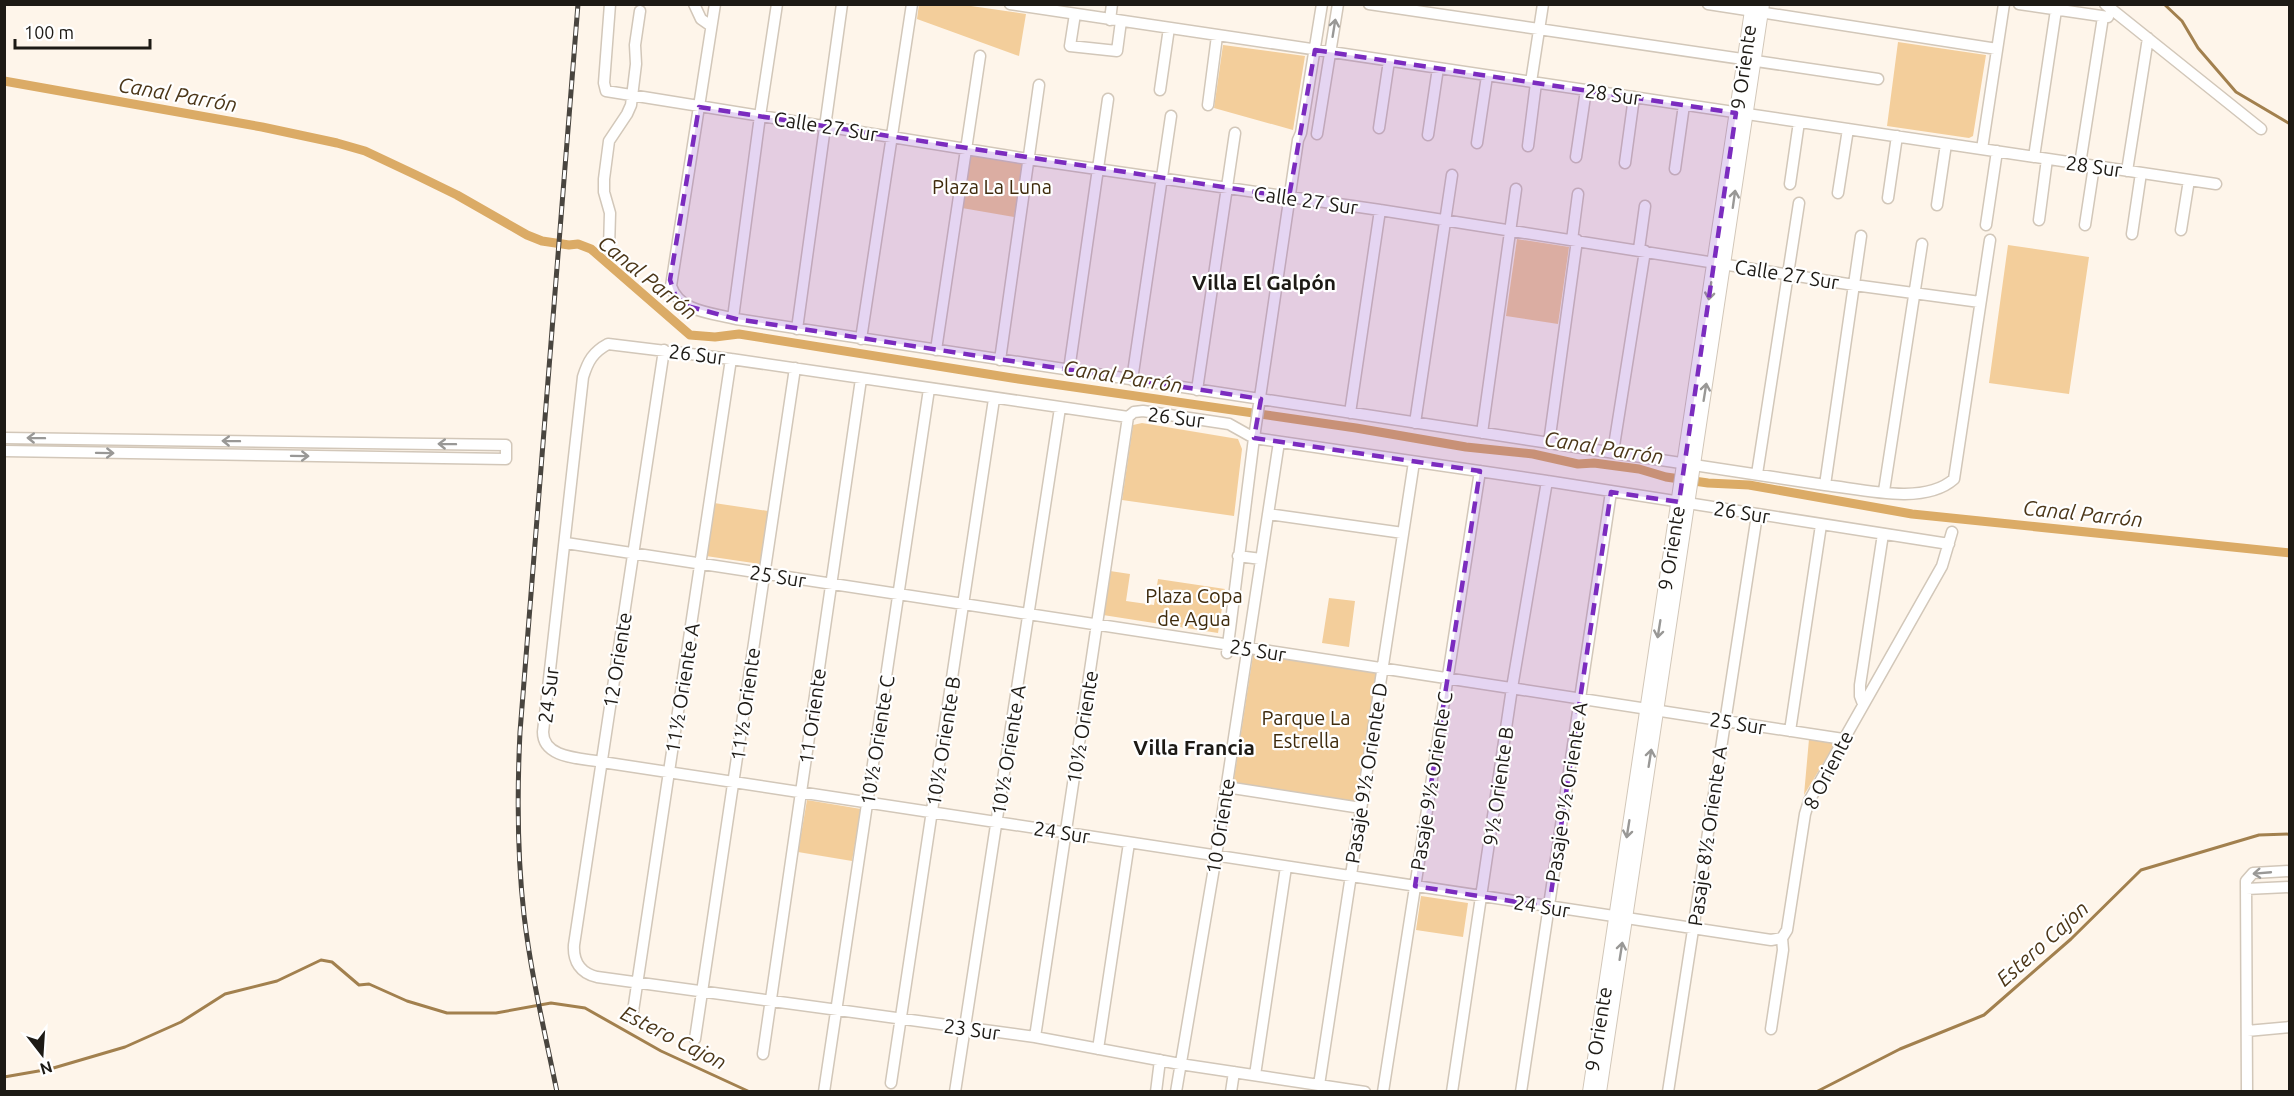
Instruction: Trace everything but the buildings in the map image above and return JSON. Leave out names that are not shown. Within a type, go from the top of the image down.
[{"type":"street","name":"Calle 27 Sur","points":[[610,4],[604,83],[606,91],[1028,159],[1380,210],[1854,285],[1980,302]]},
{"type":"street","points":[[694,4],[701,18],[711,26]]},
{"type":"street","points":[[699,107],[715,4]]},
{"type":"street","points":[[733,318],[777,4]]},
{"type":"street","points":[[797,329],[842,4]]},
{"type":"street","points":[[861,339],[912,4]]},
{"type":"street","name":"28 Sur","points":[[1010,4],[2216,184]]},
{"type":"street","points":[[1075,14],[1070,46],[1117,51],[1112,4]]},
{"type":"street","points":[[1228,649],[1254,438],[1289,197],[1322,4]]},
{"type":"street","points":[[1317,134],[1338,4]]},
{"type":"street","points":[[1369,4],[1878,79]]},
{"type":"street","points":[[1528,146],[1542,4]]},
{"type":"street","points":[[1708,4],[1757,8],[1997,49]]},
{"type":"street","points":[[1982,149],[2004,4]]},
{"type":"street","points":[[2019,4],[2103,17],[2110,17],[2118,13]]},
{"type":"street","points":[[2105,4],[2261,129]]},
{"type":"street","name":"9 Oriente","points":[[1600,1092],[1621,917],[1757,8]]},
{"type":"street","points":[[2034,157],[2056,10]]},
{"type":"street","points":[[609,249],[610,213],[604,192],[604,179],[609,141],[627,114],[633,95],[635,45],[640,11]]},
{"type":"street","points":[[2080,164],[2103,17]]},
{"type":"street","points":[[1160,90],[1168,28]]},
{"type":"street","points":[[1208,105],[1217,36]]},
{"type":"street","points":[[2127,171],[2148,38]]},
{"type":"street","points":[[936,350],[980,56]]},
{"type":"street","points":[[1379,129],[1389,61]]},
{"type":"street","points":[[1428,135],[1438,68]]},
{"type":"street","points":[[1477,143],[1487,76]]},
{"type":"street","points":[[1000,360],[1039,85]]},
{"type":"street","points":[[1576,157],[1586,90]]},
{"type":"street","points":[[1626,163],[1634,97]]},
{"type":"street","points":[[1069,370],[1108,99]]},
{"type":"street","points":[[1675,169],[1684,105]]},
{"type":"street","name":"26 Sur","points":[[699,107],[670,280],[676,297],[687,306],[733,318],[797,329],[1197,390],[1260,404],[1350,413],[1613,452],[1689,467],[1917,494],[1947,485],[1953,479],[1980,302]]},
{"type":"street","points":[[1132,380],[1171,117]]},
{"type":"street","points":[[1790,184],[1799,122]]},
{"type":"street","points":[[1838,193],[1848,129]]},
{"type":"street","points":[[1197,390],[1235,133]]},
{"type":"street","points":[[1888,198],[1897,136]]},
{"type":"street","points":[[1937,205],[1946,144]]},
{"type":"street","points":[[1986,225],[1997,151]]},
{"type":"street","points":[[2039,220],[2047,159]]},
{"type":"street","points":[[2085,225],[2094,166]]},
{"type":"street","points":[[2132,234],[2141,173]]},
{"type":"street","points":[[1415,423],[1452,175]]},
{"type":"street","points":[[2181,230],[2189,180]]},
{"type":"street","points":[[1482,433],[1516,189]]},
{"type":"street","points":[[1549,443],[1575,240],[1578,194]]},
{"type":"street","points":[[1758,474],[1799,203]]},
{"type":"street","points":[[1613,452],[1642,250],[1645,206]]},
{"type":"street","points":[[1350,413],[1380,210]]},
{"type":"street","points":[[1825,484],[1861,236]]},
{"type":"street","points":[[1980,302],[1990,240]]},
{"type":"street","points":[[1884,491],[1922,244]]},
{"type":"street","name":"26 Sur","points":[[566,543],[583,377],[595,351],[608,344],[731,358],[994,399],[1128,417],[1134,412],[1143,411],[1229,424],[1254,438],[1611,492],[1685,496],[1756,515],[1949,544]]},
{"type":"street","name":"12 Oriente","points":[[580,969],[575,958],[574,945],[664,350]]},
{"type":"street","name":"11½ Oriente A","points":[[632,1018],[731,358]]},
{"type":"street","name":"11½ Oriente","points":[[695,1039],[795,368]]},
{"type":"street","name":"11 Oriente","points":[[763,1054],[861,379]]},
{"type":"street","name":"10½ Oriente C","points":[[824,1092],[929,389]]},
{"type":"street","name":"10½ Oriente B","points":[[891,1083],[994,399]]},
{"type":"street","name":"10½ Oriente A","points":[[955,1092],[1060,408]]},
{"type":"street","name":"10½ Oriente","points":[[1035,1037],[1128,417]]},
{"type":"street","points":[[4,438],[506,445],[506,459],[4,451]]},
{"type":"street","points":[[65,438],[65,452]]},
{"type":"street","points":[[157,454],[158,440]]},
{"type":"street","name":"10 Oriente","points":[[1176,1092],[1227,787],[1279,442]]},
{"type":"street","points":[[371,457],[372,443]]},
{"type":"street","name":"Pasaje 9½ Oriente D","points":[[1319,1085],[1414,462]]},
{"type":"street","name":"Pasaje 9½ Oriente C","points":[[1383,1092],[1479,471]]},
{"type":"street","name":"9½ Oriente B","points":[[1452,1092],[1512,688],[1547,481]]},
{"type":"street","name":"Pasaje 9½ Oriente A","points":[[1521,1092],[1611,492]]},
{"type":"street","points":[[1268,514],[1403,533]]},
{"type":"street","name":"Pasaje 8½ Oriente A","points":[[1669,1089],[1756,515]]},
{"type":"street","points":[[1790,731],[1821,525]]},
{"type":"street","name":"8 Oriente","points":[[1771,1029],[1783,950],[1782,938],[1787,930],[1806,807],[1942,566],[1952,532]]},
{"type":"street","points":[[1863,704],[1860,686],[1883,534]]},
{"type":"street","name":"25 Sur","points":[[566,543],[1097,625],[1228,649],[1247,648],[1843,739]]},
{"type":"street","name":"24 Sur","points":[[566,543],[543,739],[545,745],[560,754],[1549,907],[1771,940],[1782,938]]},
{"type":"street","points":[[1239,556],[1261,559]]},
{"type":"street","points":[[1227,787],[1361,808]]},
{"type":"street","points":[[1098,1049],[1129,843]]},
{"type":"street","points":[[1255,1075],[1286,867]]},
{"type":"street","points":[[2247,1092],[2246,889],[2248,876],[2253,873],[2289,871]]},
{"type":"street","points":[[2246,889],[2289,887]]},
{"type":"street","name":"9 Oriente","points":[[1589,1092],[1621,917]]},
{"type":"street","name":"23 Sur","points":[[580,969],[592,976],[1035,1037],[1180,1064],[1365,1092]]},
{"type":"street","points":[[2247,1030],[2289,1027]]},
{"type":"street","points":[[1156,1092],[1160,1060]]},
{"type":"street","points":[[1231,1092],[1234,1072]]},
{"type":"street","points":[[1285,1092],[1287,1080]]},
{"type":"highlighted area","points":[[1315,50],[1736,113],[1679,502],[1611,492],[1549,907],[1415,886],[1480,471],[1254,438],[1261,399],[736,319],[687,306],[676,297],[670,280],[699,107],[1289,197]]},
{"type":"green space","points":[[919,4],[964,5],[1026,14],[1019,56],[917,19]]},
{"type":"green space","points":[[1898,42],[1986,55],[1973,136],[1969,138],[1887,126]]},
{"type":"green space","points":[[1223,45],[1305,56],[1293,130],[1214,108]]},
{"type":"green space","name":"Plaza La Luna","points":[[971,155],[1023,164],[1014,217],[962,208]]},
{"type":"green space","points":[[1517,239],[1569,247],[1558,324],[1506,316]]},
{"type":"green space","points":[[2008,245],[2089,257],[2069,394],[1989,383]]},
{"type":"green space","points":[[1142,423],[1238,439],[1242,449],[1234,516],[1122,500],[1133,425]]},
{"type":"green space","points":[[714,503],[768,511],[760,564],[706,556]]},
{"type":"green space","name":"Plaza Copa de Agua","points":[[1110,571],[1130,574],[1126,601],[1154,605],[1158,579],[1225,589],[1218,633],[1103,615]]},
{"type":"green space","points":[[1329,598],[1355,601],[1349,647],[1322,643]]},
{"type":"green space","name":"Parque La Estrella","points":[[1253,655],[1378,672],[1358,801],[1355,803],[1233,785]]},
{"type":"green space","points":[[1809,739],[1836,742],[1804,795]]},
{"type":"green space","points":[[807,800],[861,809],[852,861],[798,852]]},
{"type":"green space","points":[[1421,896],[1468,903],[1463,937],[1416,930]]},
{"type":"waterway","points":[[2164,4],[2182,21],[2198,48],[2236,92],[2290,124]]},
{"type":"waterway","name":"Canal Parrón","points":[[4,81],[262,127],[365,151],[457,195],[527,235],[542,241],[578,244],[591,249],[690,335],[715,337],[739,334],[1012,378],[1356,428],[1466,447],[1533,454],[1578,464],[1594,463],[1639,469],[1666,477],[1708,483],[1749,485],[1912,514],[2290,553]]},
{"type":"waterway","name":"Estero Cajon","points":[[1816,1092],[1900,1049],[1984,1015],[2071,939],[2141,870],[2259,835],[2290,834]]},
{"type":"waterway","points":[[4,1077],[50,1069],[125,1047],[181,1022],[225,994],[277,981],[321,960],[332,962],[359,985],[369,984],[407,1001],[447,1013],[496,1013],[551,1003],[585,1008],[661,1051],[750,1092]]},
{"type":"railway","points":[[557,1092],[534,982],[524,915],[519,847],[518,778],[578,4]]},
{"type":"district","name":"Villa El Galpón","points":[[1264,282]]},
{"type":"district","name":"Villa Francia","points":[[1194,747]]}]
